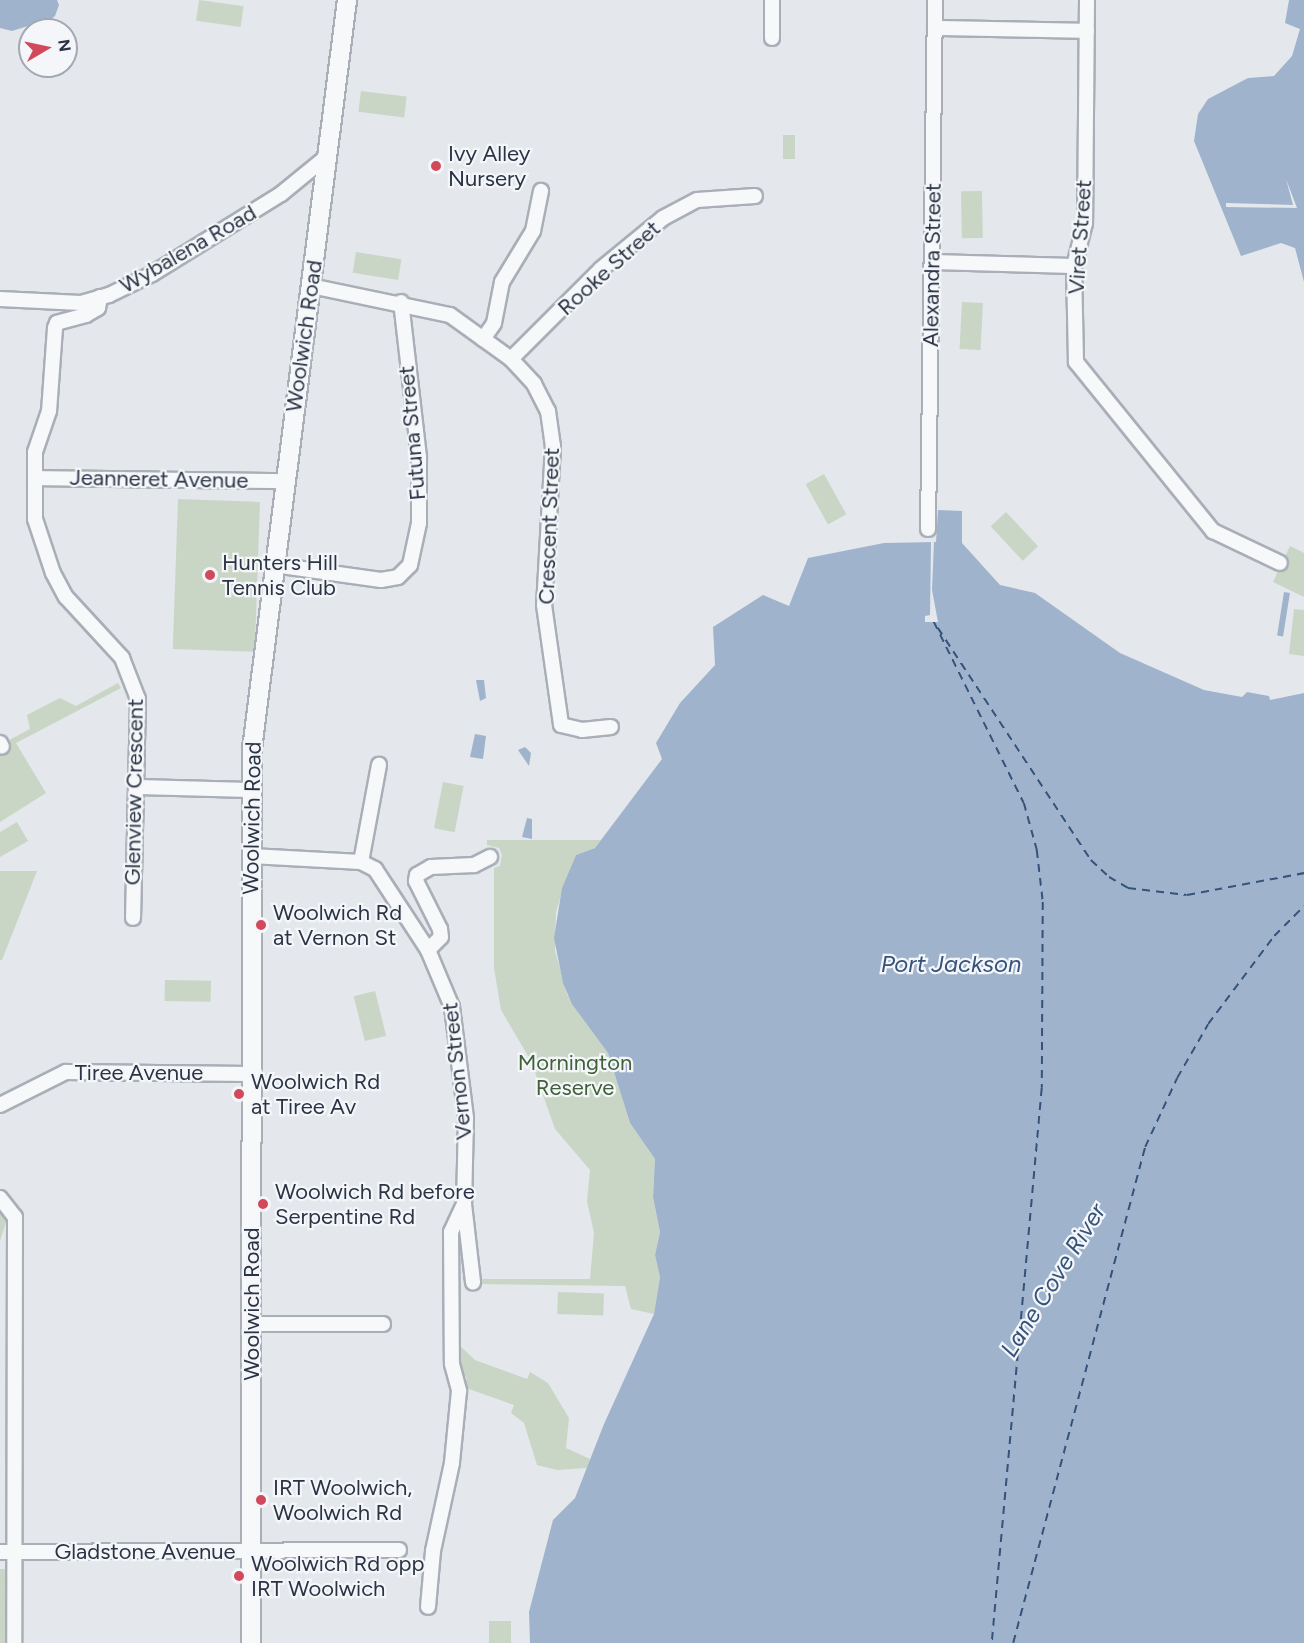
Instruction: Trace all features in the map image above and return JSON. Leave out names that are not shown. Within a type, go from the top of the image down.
[{"type":"street","name":"Woolwich Road","points":[[251,1643],[251,856],[256,709],[347,0]]},
{"type":"street","points":[[772,0],[772,38]]},
{"type":"street","name":"Alexandra Street","points":[[928,529],[935,0]]},
{"type":"street","name":"Viret Street","points":[[1087,0],[1085,223],[1074,266],[1076,362],[1213,531],[1280,563]]},
{"type":"street","points":[[935,28],[1087,31]]},
{"type":"street","name":"Wybalena Road","points":[[0,299],[81,303],[100,297],[152,274],[281,194],[326,158]]},
{"type":"street","points":[[483,339],[494,323],[502,282],[533,231],[541,191]]},
{"type":"street","name":"Rooke Street","points":[[511,359],[602,269],[663,218],[697,200],[756,196]]},
{"type":"street","points":[[932,262],[1074,266]]},
{"type":"street","name":"Crescent Street","points":[[311,286],[400,302],[450,315],[511,359],[534,384],[548,411],[554,446],[544,605],[561,725],[582,730],[611,727]]},
{"type":"street","name":"Glenview Crescent","points":[[100,297],[101,303],[92,312],[57,323],[55,328],[49,411],[35,452],[35,519],[53,573],[87,624],[122,658],[133,680],[138,699],[132,918]]},
{"type":"street","name":"Futuna Street","points":[[274,565],[381,580],[398,577],[410,565],[419,523],[419,457],[400,302]]},
{"type":"street","name":"Jeanneret Avenue","points":[[35,478],[284,481]]},
{"type":"street","points":[[251,856],[361,862],[379,765]]},
{"type":"street","points":[[136,787],[252,790]]},
{"type":"street","points":[[428,950],[441,937],[440,929],[417,881],[417,875],[431,867],[474,865],[490,857]]},
{"type":"street","name":"Vernon Street","points":[[361,862],[386,880],[428,950],[449,993],[457,1036],[466,1118],[464,1204],[473,1282]]},
{"type":"street","name":"Tiree Avenue","points":[[0,1105],[66,1072],[250,1074]]},
{"type":"street","points":[[0,1198],[15,1217],[7,1552],[14,1643]]},
{"type":"street","name":"Vernon Street","points":[[428,1607],[433,1551],[452,1463],[459,1391],[452,1364],[451,1232],[464,1204]]},
{"type":"street","points":[[252,1324],[383,1324]]},
{"type":"street","name":"Gladstone Avenue","points":[[7,1552],[399,1550]]},
{"type":"green space","points":[[199,0],[244,6],[241,27],[196,21]]},
{"type":"green space","points":[[361,91],[407,97],[404,117],[358,112]]},
{"type":"green space","points":[[783,135],[795,135],[795,159],[783,159]]},
{"type":"green space","points":[[961,191],[982,191],[983,238],[962,238]]},
{"type":"green space","points":[[356,252],[401,259],[398,280],[353,273]]},
{"type":"green space","points":[[962,302],[983,303],[981,350],[960,349]]},
{"type":"green space","points":[[824,474],[846,514],[828,524],[806,484]]},
{"type":"green space","name":"Hunters Hill Tennis Club","points":[[178,499],[260,502],[255,652],[173,649]]},
{"type":"green space","points":[[1006,512],[1038,546],[1023,561],[991,526]]},
{"type":"green space","points":[[1290,546],[1304,553],[1304,597],[1273,582]]},
{"type":"green space","points":[[1294,609],[1304,610],[1304,656],[1289,654]]},
{"type":"green space","points":[[118,683],[121,688],[16,743],[46,793],[0,822],[0,745],[30,729],[27,715],[60,698],[76,706]]},
{"type":"green space","points":[[443,782],[464,786],[455,832],[434,828]]},
{"type":"green space","points":[[17,822],[28,841],[0,857],[0,832]]},
{"type":"green space","name":"Mornington Reserve","points":[[487,840],[601,840],[595,848],[576,855],[566,879],[556,912],[555,951],[567,994],[608,1053],[630,1123],[655,1159],[653,1197],[660,1232],[655,1255],[660,1277],[654,1314],[631,1309],[625,1286],[481,1284],[480,1279],[590,1279],[594,1233],[587,1201],[590,1170],[555,1129],[531,1061],[501,1010],[494,968],[494,868],[500,866],[502,855],[499,848],[487,845]]},
{"type":"green space","points":[[0,871],[37,871],[2,960],[0,960]]},
{"type":"green space","points":[[165,980],[211,981],[211,1002],[165,1001]]},
{"type":"green space","points":[[375,991],[386,1036],[365,1041],[354,996]]},
{"type":"green space","points":[[0,1212],[9,1215],[0,1241]]},
{"type":"green space","points":[[558,1292],[604,1294],[603,1316],[557,1314]]},
{"type":"green space","points":[[457,1343],[475,1360],[527,1379],[530,1372],[548,1383],[569,1418],[566,1448],[590,1459],[587,1468],[557,1470],[537,1465],[524,1423],[511,1413],[514,1405],[463,1387],[467,1378],[458,1368]]},
{"type":"green space","points":[[0,1569],[9,1569],[9,1643],[0,1643]]},
{"type":"green space","points":[[489,1621],[511,1621],[511,1643],[489,1643]]},
{"type":"water","points":[[0,0],[57,0],[59,5],[52,18],[18,18],[18,29],[12,31],[0,28]]},
{"type":"water","points":[[1289,0],[1304,0],[1304,282],[1295,248],[1281,243],[1241,256],[1194,141],[1198,114],[1208,99],[1248,78],[1274,76],[1292,56],[1300,29],[1285,23]]},
{"type":"water","name":"Port Jackson","points":[[938,510],[962,511],[962,543],[1000,585],[1035,593],[1120,653],[1204,690],[1242,697],[1247,692],[1269,696],[1270,700],[1304,693],[1304,1643],[530,1643],[529,1612],[553,1520],[575,1498],[604,1424],[654,1314],[660,1277],[655,1255],[660,1232],[653,1197],[655,1159],[630,1123],[608,1053],[572,1004],[563,983],[554,938],[562,888],[576,855],[595,848],[662,759],[656,743],[680,703],[715,665],[713,627],[763,595],[789,606],[808,558],[884,543],[936,542]]},
{"type":"water","points":[[1284,592],[1290,593],[1283,636],[1277,635]]},
{"type":"water","points":[[476,680],[484,680],[486,698],[480,701]]},
{"type":"water","points":[[475,734],[486,736],[483,759],[470,757]]},
{"type":"water","points":[[525,747],[531,753],[529,766],[518,750]]},
{"type":"water","points":[[527,818],[532,819],[532,839],[522,837]]},
{"type":"pier","points":[[1286,179],[1297,208],[1226,207],[1226,203],[1293,205]]},
{"type":"pier","points":[[931,542],[934,542],[932,590],[938,622],[925,622],[925,616],[930,615]]},
{"type":"ferry route","points":[[934,622],[1024,803],[1037,850],[1043,902],[1042,1088],[992,1643]]},
{"type":"ferry route","points":[[938,628],[1091,860],[1109,877],[1128,888],[1187,895],[1304,873]]},
{"type":"ferry route","points":[[1013,1643],[1145,1147],[1177,1078],[1208,1024],[1274,936],[1304,906]]},
{"type":"place","name":"Ivy Alley Nursery","points":[[436,166]]},
{"type":"place","name":"Hunters Hill Tennis Club","points":[[210,575]]},
{"type":"place","name":"Woolwich Rd at Vernon St","points":[[261,925]]},
{"type":"place","name":"Woolwich Rd at Tiree Av","points":[[239,1094]]},
{"type":"place","name":"Woolwich Rd before Serpentine Rd","points":[[263,1204]]},
{"type":"place","name":"IRT Woolwich, Woolwich Rd","points":[[261,1500]]},
{"type":"place","name":"Woolwich Rd opp IRT Woolwich","points":[[239,1576]]},
{"type":"water label","name":"Lane Cove River","points":[[1053,1280]]}]
